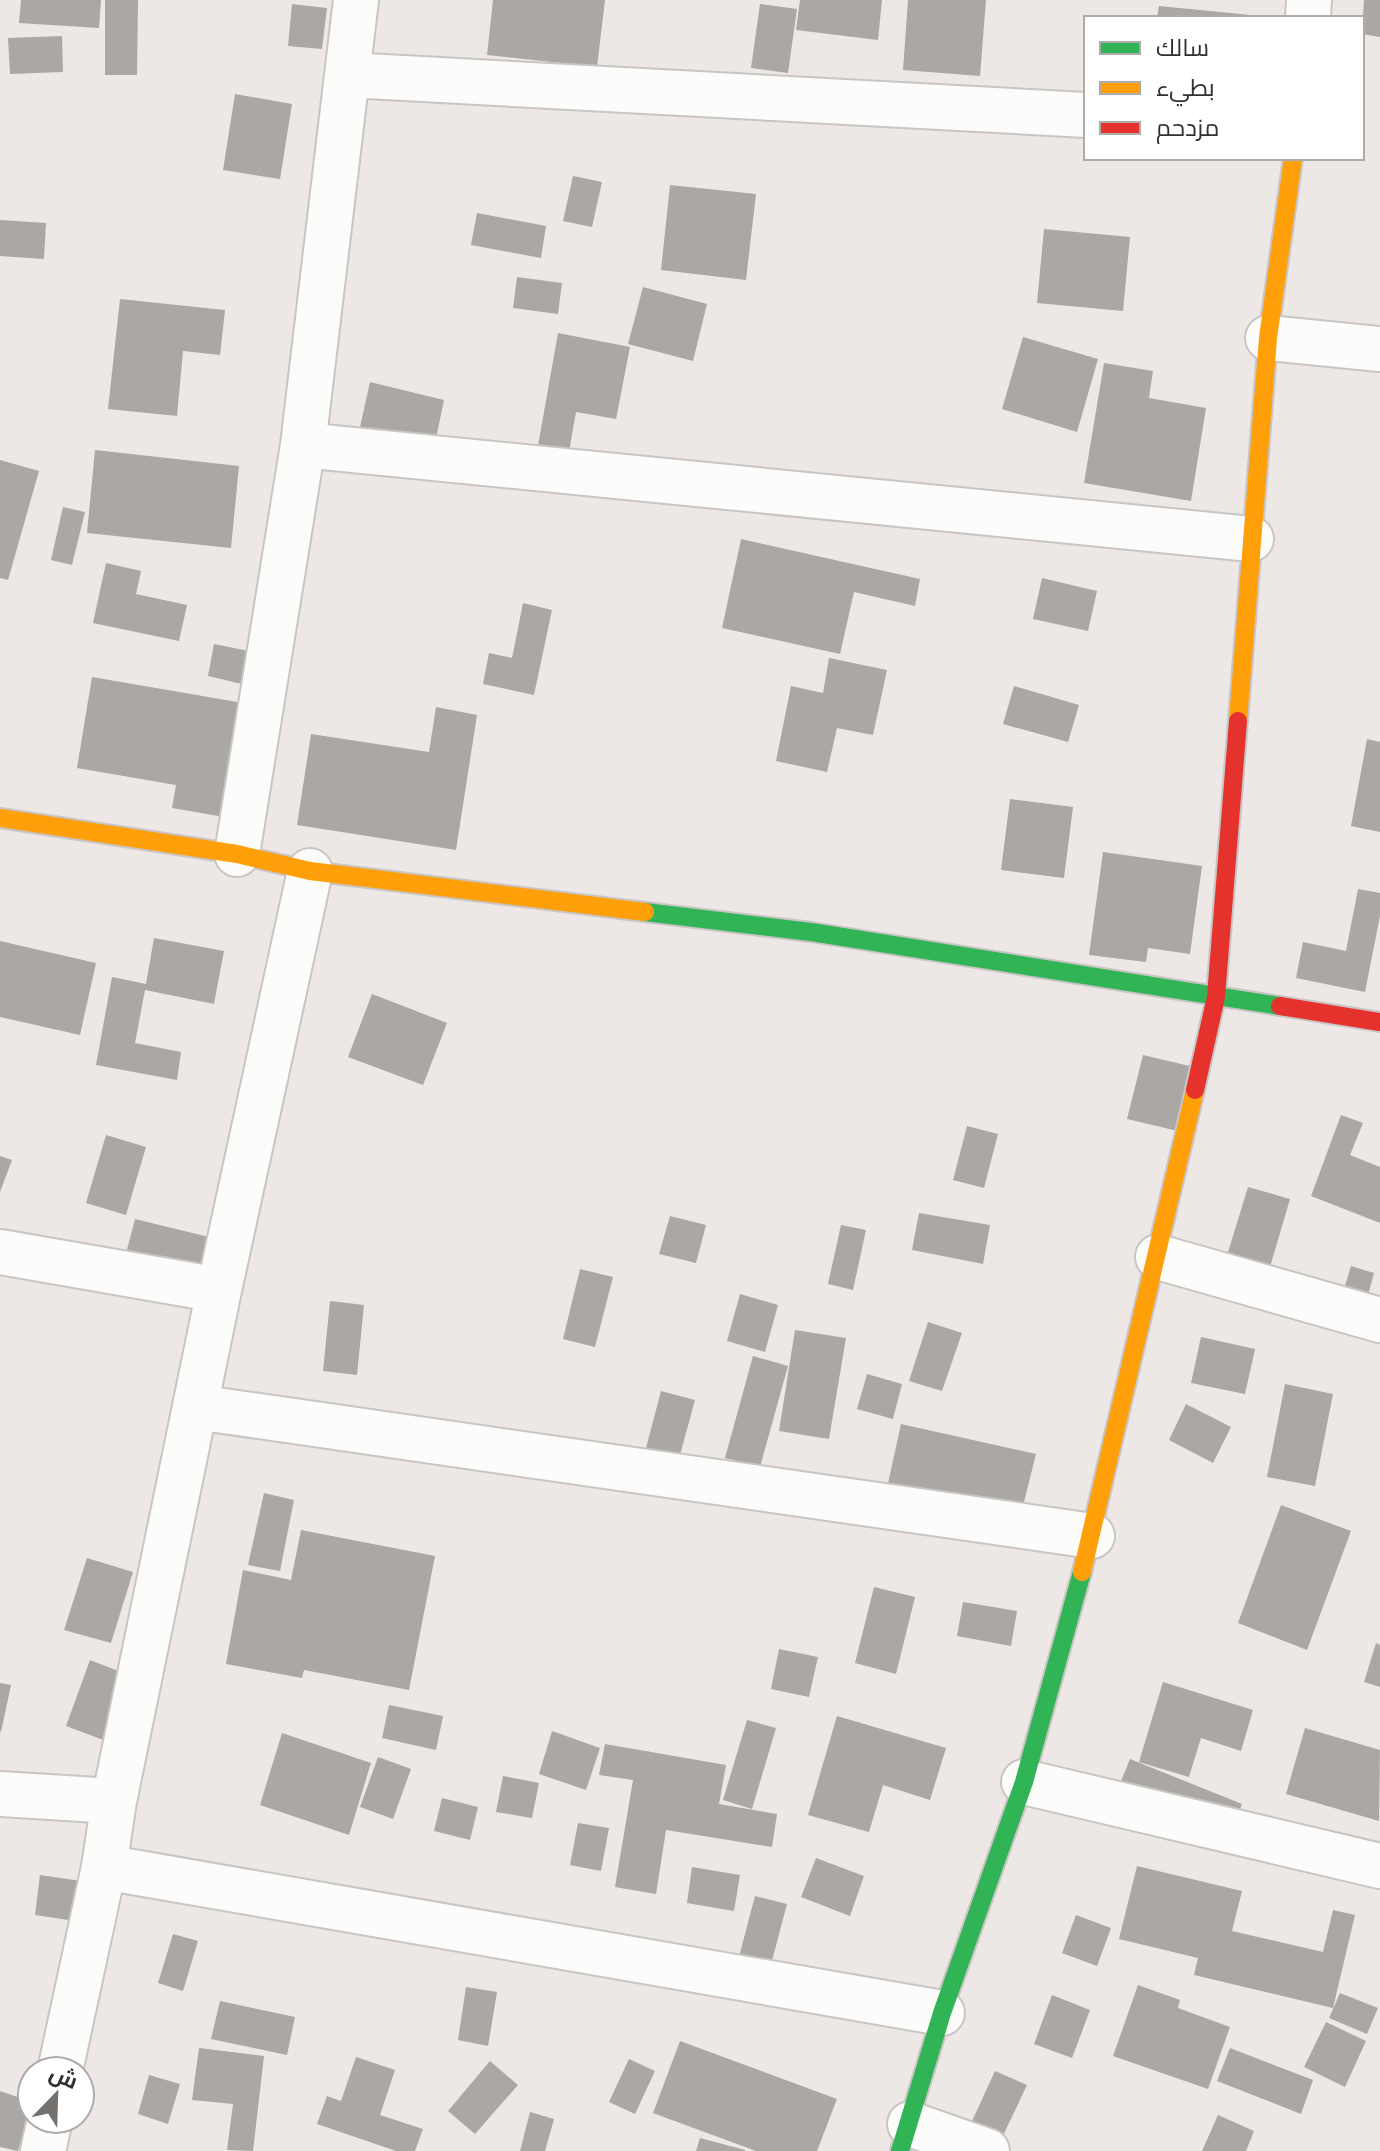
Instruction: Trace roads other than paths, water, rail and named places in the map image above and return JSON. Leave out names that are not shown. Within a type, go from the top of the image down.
[{"type":"street","points":[[237,854],[303,445],[356,0]]},
{"type":"street","points":[[348,75],[1084,115]]},
{"type":"street","points":[[987,2151],[905,2138],[942,2013],[1024,1782],[1092,1536],[1216,997],[1268,338],[1293,160]]},
{"type":"street","points":[[1268,338],[1380,349]]},
{"type":"street","points":[[303,445],[1251,539]]},
{"type":"street","points":[[0,818],[237,854],[310,871],[811,932],[1380,1022]]},
{"type":"street","points":[[63,2055],[219,1290],[310,871]]},
{"type":"street","points":[[0,1252],[219,1290]]},
{"type":"street","points":[[1158,1257],[1380,1320]]},
{"type":"street","points":[[196,1407],[1092,1536]]},
{"type":"street","points":[[1024,1782],[1380,1866]]},
{"type":"street","points":[[0,1794],[114,1801]]},
{"type":"street","points":[[104,1867],[942,2013]]}]
